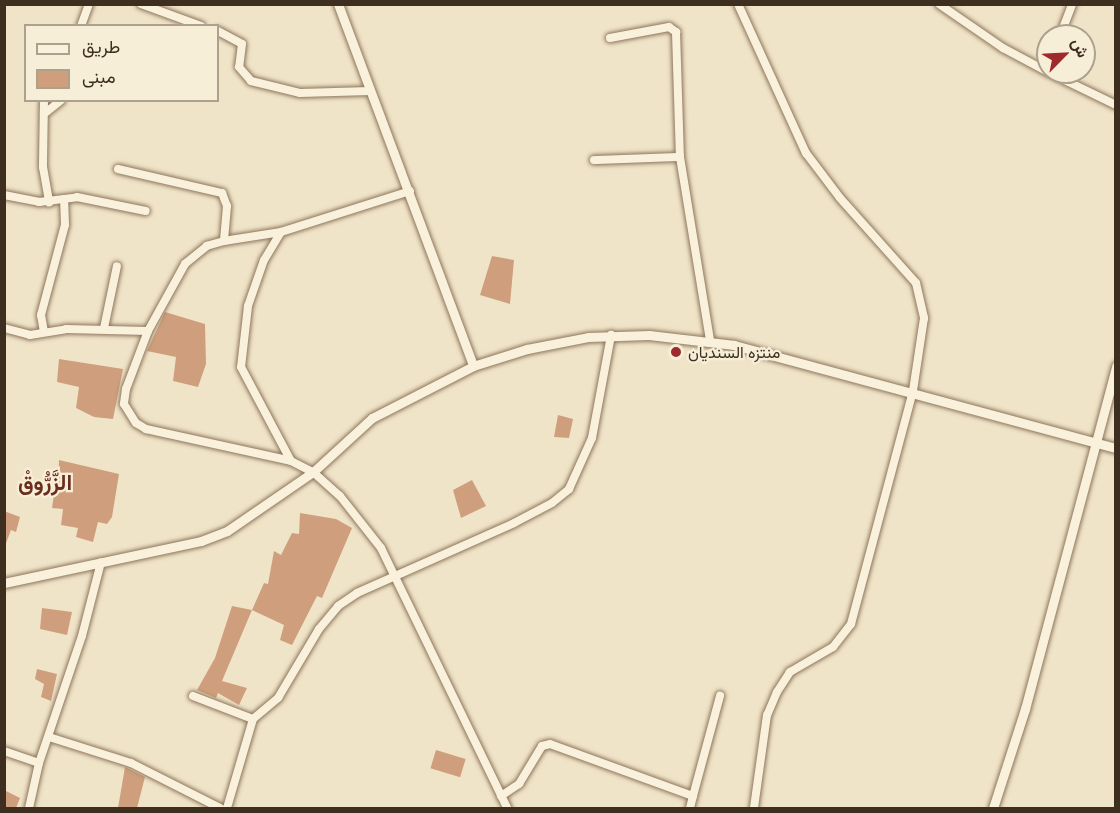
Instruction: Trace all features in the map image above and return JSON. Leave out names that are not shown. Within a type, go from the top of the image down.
[{"type":"street","points":[[82,24],[89,4]]},
{"type":"street","points":[[141,4],[196,24]]},
{"type":"street","points":[[338,4],[410,191],[473,366]]},
{"type":"street","points":[[738,4],[806,153],[840,198],[916,282],[924,318],[913,391],[850,624],[833,647],[790,672],[777,692],[767,715],[754,808]]},
{"type":"street","points":[[939,4],[1036,64]]},
{"type":"street","points":[[1064,24],[1072,4]]},
{"type":"street","points":[[610,38],[669,27],[676,32],[680,157],[710,340]]},
{"type":"street","points":[[219,32],[242,44],[239,67],[251,81],[300,93],[370,91]]},
{"type":"street","points":[[1074,84],[1116,105]]},
{"type":"street","points":[[44,102],[43,167],[49,202]]},
{"type":"street","points":[[44,114],[59,102]]},
{"type":"street","points":[[594,160],[680,157]]},
{"type":"street","points":[[118,169],[222,193],[227,206],[224,241]]},
{"type":"street","points":[[410,191],[281,232],[207,246],[185,264],[148,331],[126,389],[124,404],[136,423],[291,461],[313,472],[363,525],[396,576],[507,808]]},
{"type":"street","points":[[4,195],[49,202],[77,197],[146,212]]},
{"type":"street","points":[[44,332],[41,315],[65,225],[64,199]]},
{"type":"street","points":[[281,232],[264,260],[248,306],[239,356],[245,381],[291,461]]},
{"type":"street","points":[[104,328],[117,266]]},
{"type":"street","points":[[4,328],[23,335],[104,328],[148,331]]},
{"type":"street","points":[[227,808],[253,719],[278,698],[319,630],[339,606],[396,576],[514,523],[569,489],[592,438],[611,335]]},
{"type":"street","points":[[4,583],[201,541],[226,531],[249,519],[313,472],[372,418],[473,366],[527,349],[611,335],[710,340],[913,391],[1116,448]]},
{"type":"street","points":[[993,808],[1025,709],[1116,366]]},
{"type":"street","points":[[29,808],[39,763],[49,737],[101,562]]},
{"type":"street","points":[[193,696],[253,719]]},
{"type":"street","points":[[690,808],[720,696]]},
{"type":"street","points":[[49,737],[131,764],[220,808]]},
{"type":"street","points":[[501,796],[519,784],[547,744],[693,796]]},
{"type":"street","points":[[4,751],[39,763]]},
{"type":"building","points":[[492,256],[514,260],[510,304],[480,295]]},
{"type":"building","points":[[165,312],[205,324],[206,364],[198,387],[173,381],[176,357],[147,351]]},
{"type":"building","points":[[59,359],[123,369],[113,419],[94,417],[76,408],[79,387],[57,382]]},
{"type":"building","points":[[558,415],[573,419],[569,438],[554,437]]},
{"type":"building","points":[[59,460],[119,474],[112,517],[107,524],[98,522],[93,542],[76,537],[78,528],[61,525],[63,509],[52,508],[54,494],[58,495]]},
{"type":"building","points":[[472,480],[486,506],[461,518],[453,490]]},
{"type":"building","points":[[4,511],[20,517],[16,532],[11,530],[5,546]]},
{"type":"building","points":[[300,513],[336,519],[352,528],[322,598],[317,596],[292,645],[280,640],[284,625],[252,610],[264,583],[268,584],[274,551],[281,555],[292,533],[299,534]]},
{"type":"building","points":[[232,606],[252,610],[222,681],[247,688],[239,705],[218,693],[216,698],[197,690],[215,658]]},
{"type":"building","points":[[42,608],[72,612],[67,635],[40,629]]},
{"type":"building","points":[[37,669],[57,674],[51,701],[41,697],[44,684],[35,679]]},
{"type":"building","points":[[436,750],[466,759],[460,777],[430,768]]},
{"type":"building","points":[[125,767],[145,777],[137,808],[118,808]]},
{"type":"building","points":[[4,790],[20,798],[16,808],[4,808]]},
{"type":"place","name":"منتزه السنديان","points":[[676,352]]},
{"type":"district","name":"الزَّرُّوقْ","points":[[45,483]]}]
